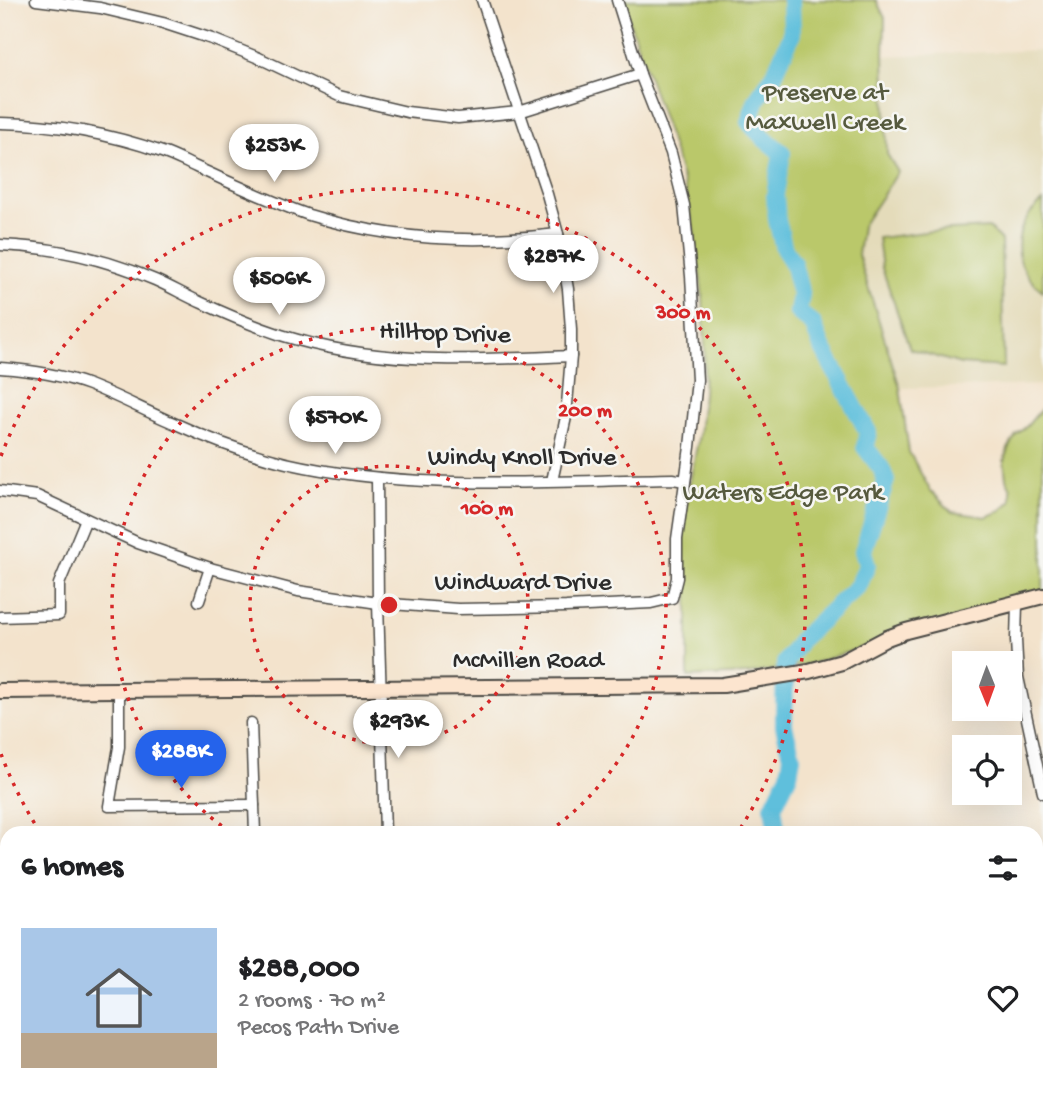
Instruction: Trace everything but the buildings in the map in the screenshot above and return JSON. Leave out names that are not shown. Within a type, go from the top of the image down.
[{"type":"street","points":[[36,0],[101,4],[212,39],[339,96],[407,112],[458,118],[519,112],[640,74]]},
{"type":"street","points":[[482,0],[547,194],[558,234],[568,289],[571,356],[566,417],[552,481]]},
{"type":"street","points":[[617,0],[640,74],[671,153],[684,205],[697,380],[685,481]]},
{"type":"street","points":[[0,122],[108,136],[163,152],[256,194],[308,214],[363,229],[403,236],[481,239],[558,234]]},
{"type":"street","name":"Hilltop Drive","points":[[0,245],[45,249],[101,260],[154,279],[247,322],[283,335],[357,353],[462,361],[571,356]]},
{"type":"street","name":"Windy Knoll Drive","points":[[0,368],[34,372],[87,384],[229,446],[285,463],[411,481],[685,481]]},
{"type":"street","points":[[377,478],[385,826]]},
{"type":"street","name":"Windward Drive","points":[[0,491],[37,496],[138,543],[210,568],[298,591],[378,603],[472,609],[651,603],[672,598],[677,578],[677,539],[685,481]]},
{"type":"street","points":[[0,617],[59,615],[59,584],[86,519]]},
{"type":"street","points":[[199,601],[210,568]]},
{"type":"street","name":"McMillen Road","points":[[0,691],[723,685],[809,671],[842,662],[906,631],[1043,596]]},
{"type":"street","points":[[1017,603],[1018,677],[1043,793]]},
{"type":"street","points":[[119,690],[119,747],[109,806],[254,804]]},
{"type":"street","points":[[251,723],[255,826]]},
{"type":"shaded area","points":[[1043,50],[1043,385],[900,388],[858,255],[862,226],[898,172],[887,154],[884,56]]},
{"type":"green space","points":[[622,0],[876,0],[885,18],[887,154],[898,172],[862,226],[858,255],[900,388],[909,452],[930,490],[952,512],[986,517],[1000,511],[1011,501],[1004,461],[1008,449],[1016,435],[1043,407],[1043,591],[810,664],[748,674],[688,677],[688,595],[683,580],[683,537],[703,393],[703,298],[694,230],[684,185]]},
{"type":"green space","points":[[1043,201],[1043,291],[1024,270],[1018,246],[1024,222]]},
{"type":"green space","points":[[989,228],[1001,240],[1004,367],[961,364],[910,349],[882,268],[878,238]]},
{"type":"waterway","points":[[776,826],[773,807],[789,774],[792,757],[784,726],[785,663],[802,638],[859,585],[867,565],[863,551],[886,480],[881,468],[865,447],[868,432],[821,345],[813,324],[798,312],[801,295],[793,263],[784,249],[777,220],[775,195],[782,153],[749,122],[757,99],[774,75],[792,34],[791,0]]},
{"type":"park label","name":"Preserve at Maxwell Creek","points":[[825,109]]},
{"type":"park label","name":"Waters Edge Park","points":[[783,494]]}]
